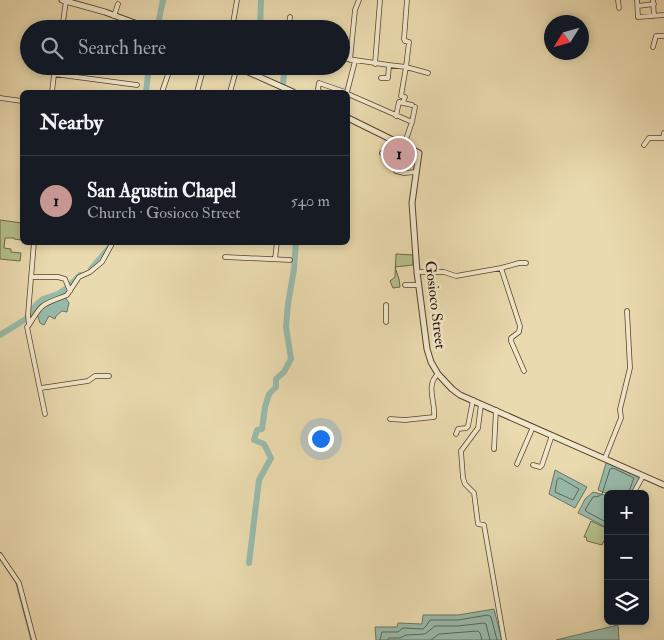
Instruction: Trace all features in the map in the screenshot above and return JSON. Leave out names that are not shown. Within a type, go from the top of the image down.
[{"type":"street","points":[[63,20],[64,0],[126,20]]},
{"type":"street","points":[[233,20],[236,0]]},
{"type":"street","points":[[359,0],[355,10],[350,60],[406,67],[428,73]]},
{"type":"street","points":[[375,64],[380,0]]},
{"type":"street","points":[[403,102],[404,97],[401,96],[409,43],[404,39],[406,0]]},
{"type":"street","points":[[618,0],[619,8]]},
{"type":"street","points":[[637,0],[638,17],[664,15]]},
{"type":"street","points":[[638,6],[654,2],[654,16]]},
{"type":"street","points":[[114,16],[118,4]]},
{"type":"street","points":[[653,46],[656,36],[664,36]]},
{"type":"street","points":[[347,90],[356,61]]},
{"type":"street","points":[[381,78],[388,78],[390,65]]},
{"type":"street","points":[[52,90],[54,75]]},
{"type":"street","points":[[62,75],[137,85]]},
{"type":"street","points":[[163,90],[168,75]]},
{"type":"street","points":[[198,90],[202,75]]},
{"type":"street","points":[[230,90],[234,75]]},
{"type":"street","points":[[253,75],[283,89]]},
{"type":"street","points":[[319,90],[319,84],[337,90]]},
{"type":"street","points":[[350,95],[412,122]]},
{"type":"street","points":[[0,98],[20,101]]},
{"type":"street","points":[[396,116],[399,102],[414,106],[412,122],[404,145]]},
{"type":"street","name":"Gosioco Street","points":[[350,119],[419,153],[412,203],[417,272],[426,349],[438,374],[452,389],[481,404],[664,484]]},
{"type":"street","points":[[644,145],[649,138],[663,138],[664,133]]},
{"type":"street","points":[[382,153],[392,158],[398,142]]},
{"type":"street","points":[[396,171],[404,173],[416,172]]},
{"type":"street","points":[[29,324],[28,315],[34,245]]},
{"type":"street","points":[[45,414],[27,327],[42,305],[68,295],[79,277],[90,272],[102,262],[111,245]]},
{"type":"street","points":[[275,259],[277,245]]},
{"type":"street","points":[[225,257],[290,260]]},
{"type":"street","points":[[417,272],[444,272],[456,276],[526,263]]},
{"type":"street","points":[[500,268],[520,326],[519,332],[511,338],[511,341],[524,370]]},
{"type":"street","points":[[31,277],[58,277],[65,279],[71,292]]},
{"type":"street","points":[[405,285],[419,284]]},
{"type":"street","points":[[386,305],[386,322]]},
{"type":"street","points":[[605,458],[621,418],[620,409],[630,368],[627,311]]},
{"type":"street","points":[[390,419],[405,420],[434,417],[432,400],[433,381],[438,374]]},
{"type":"street","points":[[41,388],[88,381],[95,376],[109,376]]},
{"type":"street","points":[[456,434],[458,428],[468,427],[473,400]]},
{"type":"street","points":[[481,404],[478,428],[461,451],[464,478],[466,484],[474,493],[478,524],[484,525],[504,640]]},
{"type":"street","points":[[494,449],[496,410]]},
{"type":"street","points":[[517,464],[534,427]]},
{"type":"street","points":[[533,465],[542,466],[552,434]]},
{"type":"street","points":[[635,490],[643,476]]},
{"type":"street","points":[[0,555],[20,583],[34,640]]},
{"type":"green space","points":[[0,220],[20,223],[20,240],[5,238],[4,248],[11,249],[11,252],[21,253],[20,261],[0,259]]},
{"type":"green space","points":[[396,254],[413,255],[413,265],[395,267]]},
{"type":"green space","points":[[395,268],[400,287],[393,288],[390,281],[395,277]]},
{"type":"green space","points":[[591,521],[604,527],[604,541],[602,545],[587,541],[586,537],[584,537]]},
{"type":"water","points":[[65,297],[69,303],[67,312],[62,311],[55,319],[49,316],[44,325],[40,323],[37,314],[46,305]]},
{"type":"water","points":[[607,460],[641,477],[634,490],[604,490],[604,492],[598,490]]},
{"type":"water","points":[[555,470],[587,487],[575,508],[549,494]]},
{"type":"water","points":[[593,492],[604,495],[604,526],[578,513],[585,499]]},
{"type":"water","points":[[494,609],[502,640],[376,640],[375,627],[397,627],[398,623],[422,624],[423,615],[458,615]]},
{"type":"water","points":[[618,625],[619,640],[556,640]]},
{"type":"waterway","points":[[159,20],[163,0]]},
{"type":"waterway","points":[[260,20],[261,0]]},
{"type":"waterway","points":[[146,90],[148,75]]},
{"type":"waterway","points":[[282,90],[284,75]]},
{"type":"waterway","points":[[249,563],[259,480],[271,458],[264,444],[254,440],[257,430],[262,429],[269,394],[276,387],[276,379],[284,372],[291,359],[286,327],[296,245]]},
{"type":"waterway","points":[[91,269],[109,248]]},
{"type":"waterway","points":[[0,335],[26,319],[43,299],[58,294],[80,275]]},
{"type":"waterway","points":[[0,559],[16,583],[31,640]]},
{"type":"place","name":"San Agustin Chapel","points":[[399,154]]}]
